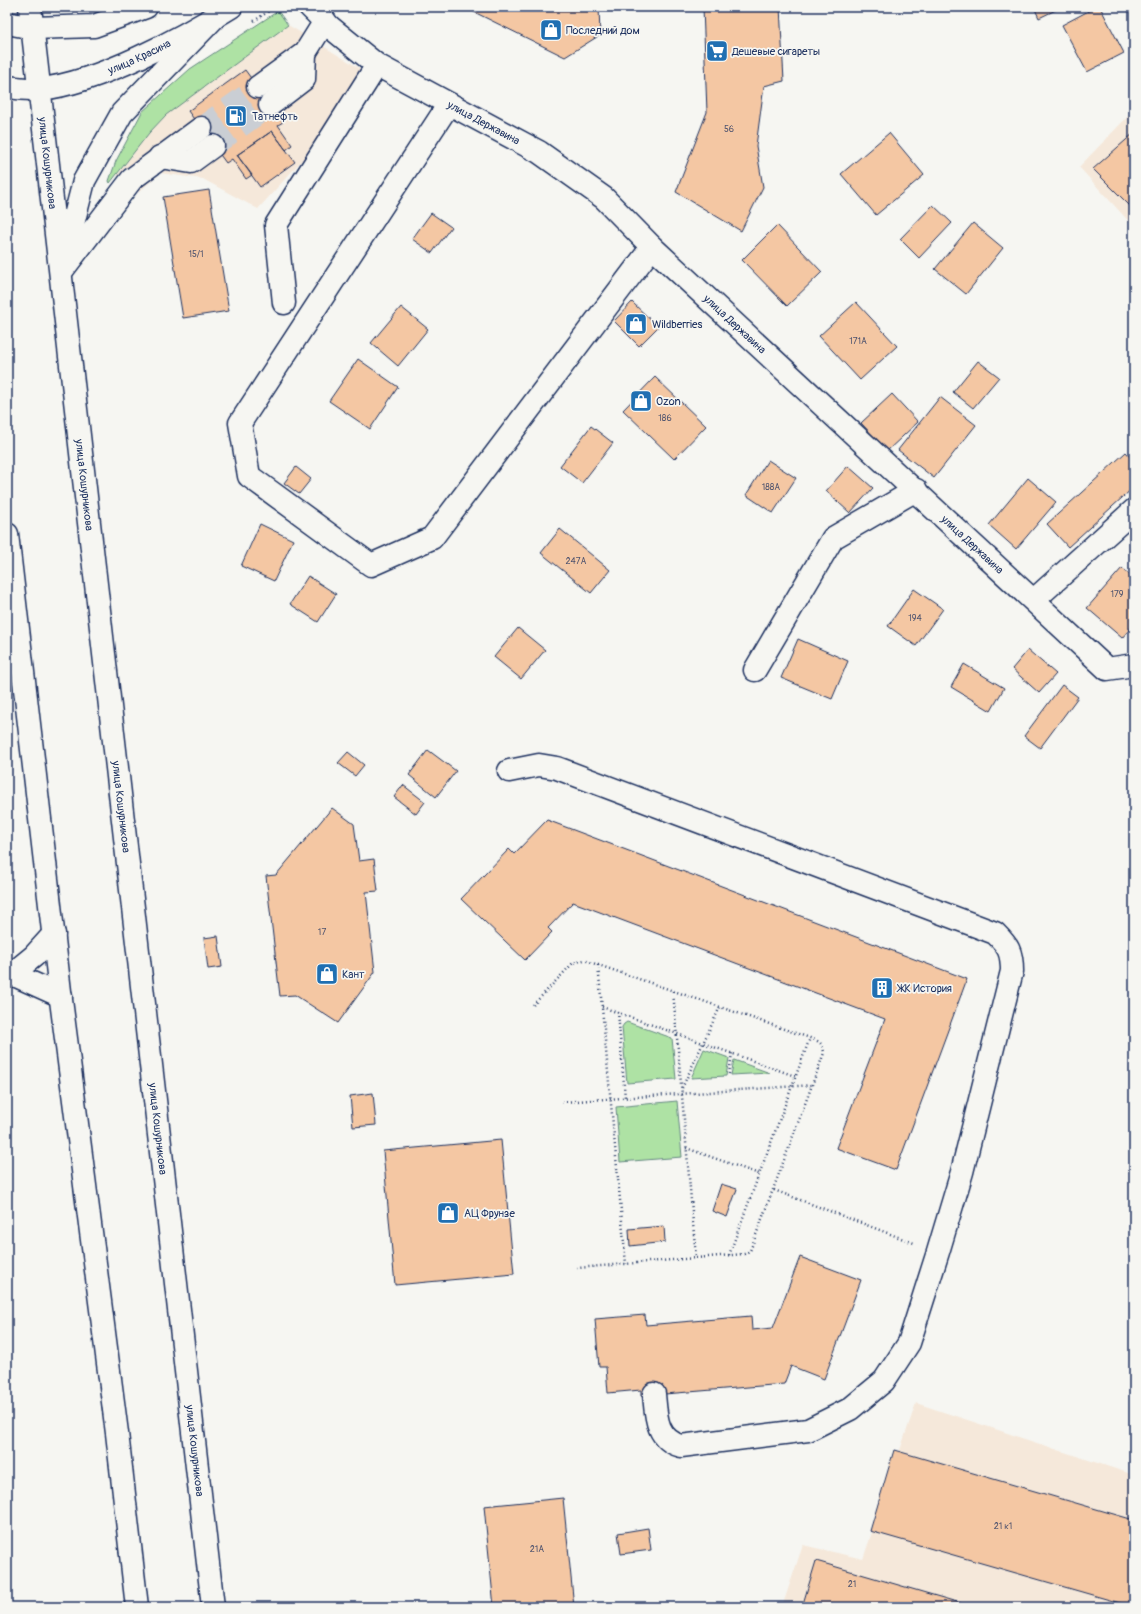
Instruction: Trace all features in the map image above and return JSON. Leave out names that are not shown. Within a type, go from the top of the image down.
[{"type":"main road","name":"улица Кошурникова","points":[[30,7],[213,1607]]},
{"type":"main road","points":[[7,23],[33,28],[94,26],[146,7]]},
{"type":"main road","points":[[61,272],[84,181],[122,113],[223,12]]},
{"type":"main road","name":"улица Красина","points":[[7,87],[40,89],[80,80],[134,59],[223,12]]},
{"type":"main road","points":[[270,105],[304,79],[305,53],[318,14]]},
{"type":"main road","name":"улица Державина","points":[[318,14],[377,65],[539,152],[604,198],[652,247],[916,490],[1107,669],[1134,665]]},
{"type":"main road","points":[[258,87],[305,53]]},
{"type":"main road","points":[[284,303],[276,225],[377,65]]},
{"type":"main road","points":[[449,104],[240,422],[248,476],[371,565],[432,538],[652,247]]},
{"type":"main road","points":[[61,272],[132,180],[160,157],[201,128]]},
{"type":"main road","points":[[160,157],[191,162],[213,146]]},
{"type":"main road","points":[[755,670],[833,538],[916,490]]},
{"type":"main road","points":[[1034,600],[1134,510]]},
{"type":"main road","points":[[7,534],[61,996],[117,1433],[137,1607]]},
{"type":"main road","points":[[509,771],[539,764],[557,768],[995,932],[1006,943],[1012,956],[1012,971],[962,1172],[938,1252],[909,1342],[884,1381],[850,1409],[808,1430],[681,1446],[672,1442],[658,1428],[654,1394]]},
{"type":"main road","points":[[54,934],[34,956],[10,974],[61,996]]},
{"type":"path","points":[[533,1005],[572,963],[584,960],[810,1038],[819,1042],[823,1046],[824,1053],[750,1251],[744,1254],[578,1268]]},
{"type":"path","points":[[598,965],[626,1264]]},
{"type":"path","points":[[673,991],[696,1258]]},
{"type":"path","points":[[602,1006],[795,1076]]},
{"type":"path","points":[[681,1089],[720,1007]]},
{"type":"path","points":[[618,1012],[625,1098]]},
{"type":"path","points":[[729,1255],[810,1038]]},
{"type":"path","points":[[729,1074],[732,1053]]},
{"type":"path","points":[[562,1102],[812,1085]]},
{"type":"path","points":[[686,1148],[759,1174]]},
{"type":"path","points":[[774,1190],[938,1252]]},
{"type":"shaded area","points":[[288,25],[376,78],[258,209],[203,179],[160,173],[139,192],[117,175],[149,133],[166,115]]},
{"type":"shaded area","points":[[1134,110],[1134,227],[1079,167]]},
{"type":"shaded area","points":[[916,1403],[1134,1475],[1134,1607],[782,1607],[803,1545],[863,1559]]},
{"type":"green space","points":[[278,11],[288,25],[166,115],[149,133],[110,183],[109,181],[116,161],[142,112],[190,69]]},
{"type":"green space","points":[[627,1022],[672,1038],[676,1079],[627,1083],[622,1027]]},
{"type":"green space","points":[[704,1049],[729,1058],[726,1076],[691,1078]]},
{"type":"green space","points":[[734,1060],[770,1073],[731,1075]]},
{"type":"green space","points":[[677,1101],[682,1157],[620,1162],[616,1107]]},
{"type":"building","points":[[464,7],[599,7],[600,35],[565,57]]},
{"type":"building","points":[[703,7],[780,7],[784,81],[764,86],[756,146],[763,187],[741,231],[676,192],[707,112]]},
{"type":"building","points":[[1034,7],[1062,7],[1039,18]]},
{"type":"building","points":[[1096,7],[1100,7],[1124,53],[1087,72],[1062,25]]},
{"type":"building","points":[[245,70],[283,122],[278,125],[292,145],[286,150],[272,131],[237,155],[252,175],[246,179],[232,159],[226,163],[188,111]]},
{"type":"building","points":[[272,131],[295,162],[260,187],[237,155]]},
{"type":"building","points":[[889,133],[924,175],[876,215],[841,174]]},
{"type":"building","points":[[1134,133],[1134,210],[1093,169]]},
{"type":"building","points":[[209,190],[229,311],[183,318],[163,197]]},
{"type":"building","points":[[933,205],[952,223],[919,258],[900,239]]},
{"type":"building","points":[[431,213],[451,227],[432,253],[412,239]]},
{"type":"building","points":[[973,223],[1003,248],[966,294],[935,269]]},
{"type":"building","points":[[777,225],[822,272],[787,306],[742,260]]},
{"type":"building","name":"Wildberries","points":[[632,302],[658,327],[639,346],[614,321]]},
{"type":"building","points":[[856,302],[897,346],[860,380],[819,336]]},
{"type":"building","points":[[401,307],[428,329],[398,366],[371,343]]},
{"type":"building","points":[[358,359],[398,387],[370,429],[329,401]]},
{"type":"building","points":[[978,361],[999,377],[973,408],[953,392]]},
{"type":"building","points":[[655,377],[706,426],[674,459],[623,410]]},
{"type":"building","points":[[892,394],[918,422],[887,451],[861,423]]},
{"type":"building","points":[[940,397],[976,425],[934,478],[898,450]]},
{"type":"building","points":[[591,426],[613,443],[582,483],[560,466]]},
{"type":"building","points":[[1126,452],[1134,461],[1134,487],[1068,547],[1047,524]]},
{"type":"building","points":[[768,460],[796,478],[773,513],[746,495]]},
{"type":"building","points":[[848,466],[873,488],[850,513],[826,491]]},
{"type":"building","points":[[296,467],[311,479],[299,494],[284,483]]},
{"type":"building","points":[[1028,478],[1056,502],[1016,549],[989,525]]},
{"type":"building","points":[[260,524],[293,540],[274,581],[241,566]]},
{"type":"building","points":[[560,529],[610,570],[591,593],[541,553]]},
{"type":"building","points":[[1122,568],[1134,579],[1134,624],[1122,638],[1087,608]]},
{"type":"building","points":[[308,576],[336,594],[318,622],[290,604]]},
{"type":"building","points":[[914,589],[943,609],[916,646],[888,626]]},
{"type":"building","points":[[518,628],[545,650],[521,679],[494,657]]},
{"type":"building","points":[[798,639],[848,661],[832,699],[781,678]]},
{"type":"building","points":[[1028,650],[1056,674],[1039,693],[1012,669]]},
{"type":"building","points":[[964,664],[1004,688],[991,711],[951,687]]},
{"type":"building","points":[[1062,685],[1078,697],[1040,748],[1024,736]]},
{"type":"building","points":[[428,750],[456,771],[436,797],[409,775]]},
{"type":"building","points":[[348,752],[364,765],[355,776],[338,763]]},
{"type":"building","points":[[403,785],[425,802],[416,814],[394,797]]},
{"type":"building","points":[[332,808],[354,824],[359,861],[374,859],[378,891],[366,892],[375,972],[338,1023],[295,995],[280,996],[266,876],[276,875]]},
{"type":"building","name":"ЖК История","points":[[547,820],[967,979],[896,1170],[836,1148],[885,1019],[573,902],[548,928],[552,932],[525,960],[461,899],[509,849],[514,854]]},
{"type":"building","points":[[218,936],[222,967],[208,969],[204,938]]},
{"type":"building","points":[[373,1093],[376,1125],[353,1127],[350,1096]]},
{"type":"building","name":"АЦ Фрунзе","points":[[501,1140],[514,1274],[395,1285],[383,1151]]},
{"type":"building","points":[[721,1184],[737,1189],[727,1217],[712,1211]]},
{"type":"building","points":[[664,1226],[665,1242],[630,1246],[629,1229]]},
{"type":"building","points":[[800,1257],[861,1280],[824,1379],[791,1366],[784,1384],[641,1396],[641,1390],[608,1393],[606,1367],[599,1367],[595,1319],[645,1315],[646,1325],[751,1316],[752,1330],[773,1328]]},
{"type":"building","points":[[894,1450],[1134,1520],[1134,1607],[870,1531]]},
{"type":"building","points":[[563,1498],[574,1607],[494,1607],[484,1506]]},
{"type":"building","points":[[648,1528],[651,1550],[621,1554],[618,1533]]},
{"type":"building","points":[[816,1561],[974,1607],[802,1607]]},
{"type":"tunnel","points":[[201,128],[258,87]]},
{"type":"tunnel","points":[[213,146],[270,105]]},
{"type":"place","name":"Последний дом","points":[[551,30]]},
{"type":"place","name":"Дешевые сигареты","points":[[717,51]]},
{"type":"place","name":"Татнефть","points":[[236,116]]},
{"type":"place","name":"Wildberries","points":[[636,324]]},
{"type":"place","name":"Ozon","points":[[641,401]]},
{"type":"place","name":"Кант","points":[[327,974]]},
{"type":"place","name":"ЖК История","points":[[882,988]]},
{"type":"place","name":"АЦ Фрунзе","points":[[448,1213]]}]
